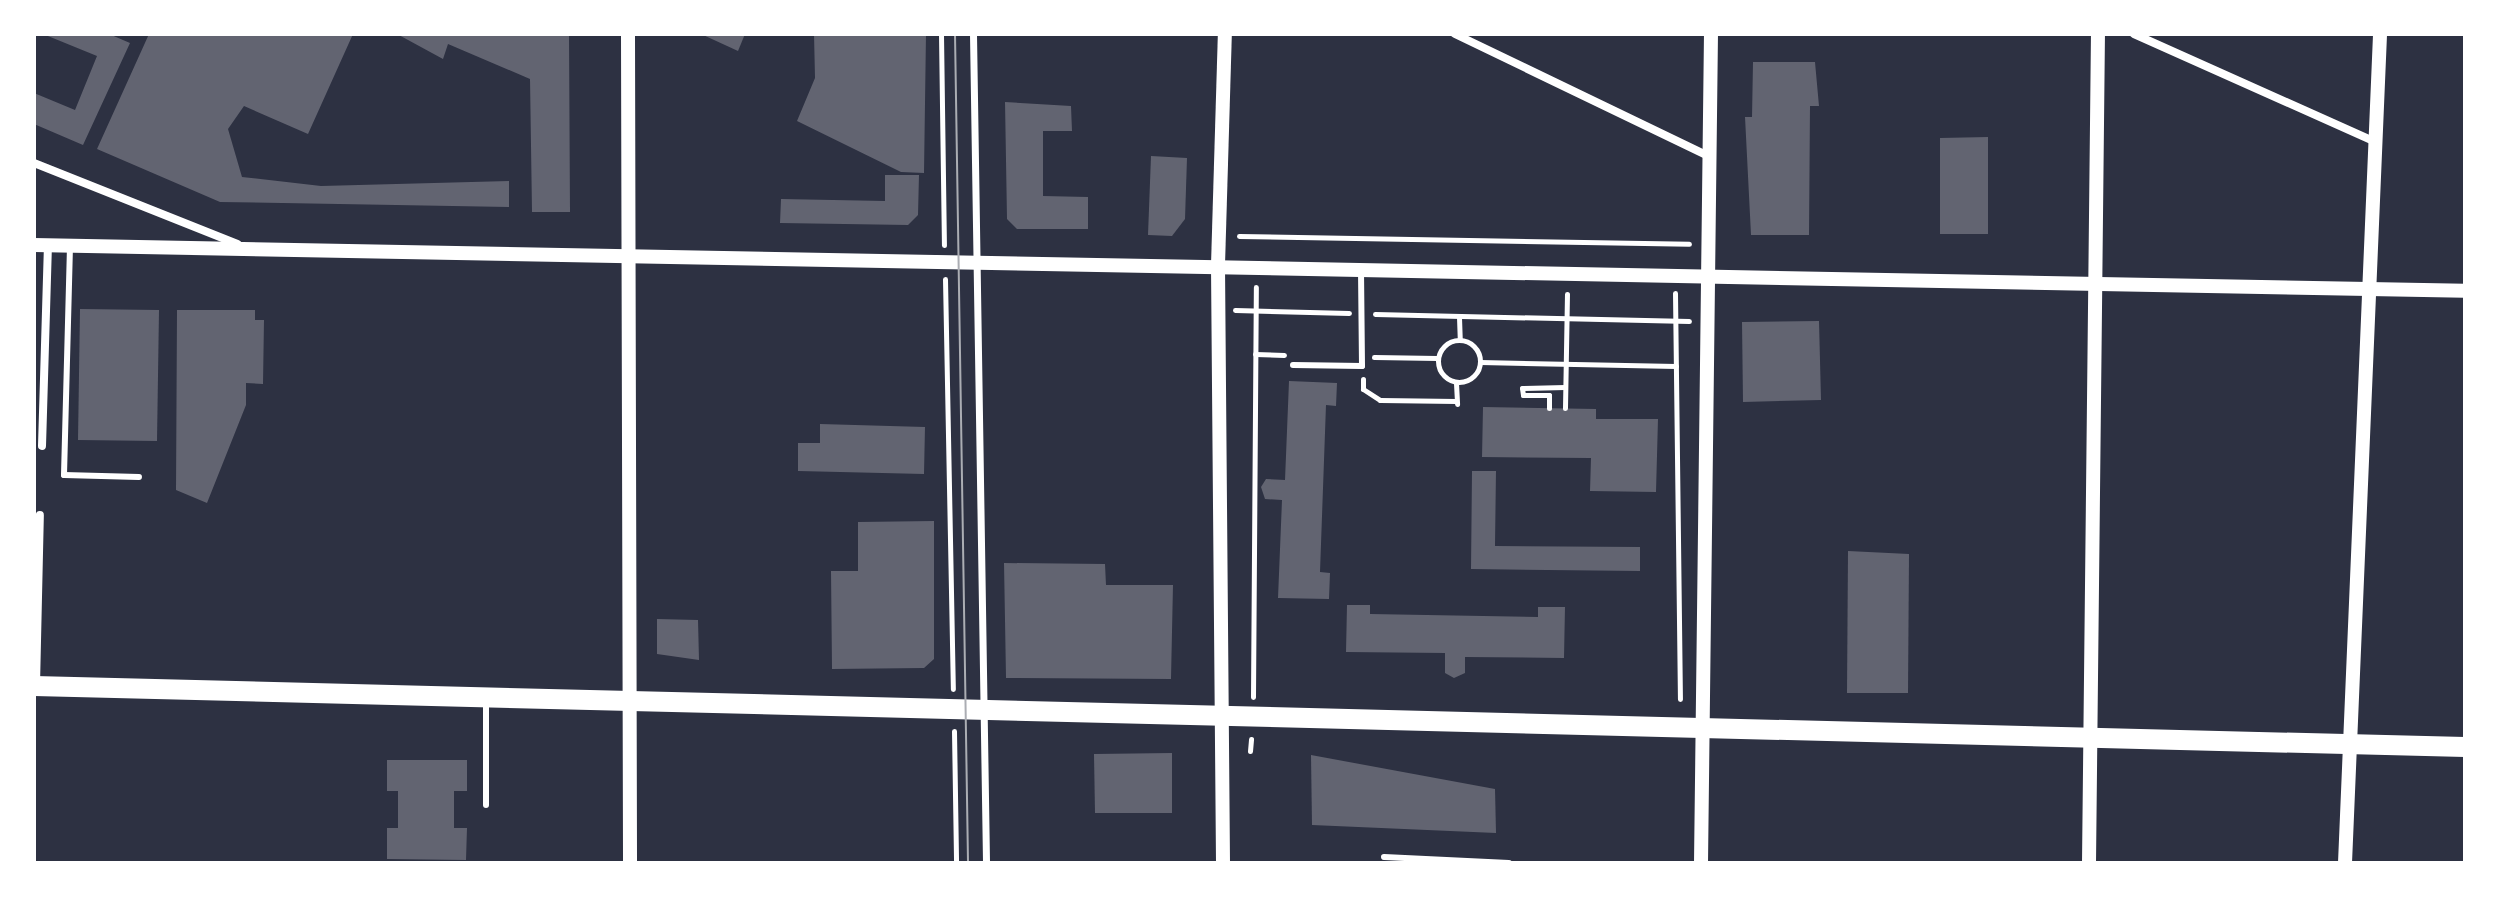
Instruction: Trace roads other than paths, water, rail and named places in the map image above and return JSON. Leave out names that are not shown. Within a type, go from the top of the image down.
[{"type":"main road","points":[[35,686],[2465,747]]},
{"type":"street","points":[[628,34],[630,863]]},
{"type":"street","points":[[973,34],[986,863]]},
{"type":"street","points":[[1223,863],[1218,265],[1225,34]]},
{"type":"street","points":[[1455,34],[1709,156]]},
{"type":"street","points":[[1701,863],[1711,34]]},
{"type":"street","points":[[2089,863],[2098,34]]},
{"type":"street","points":[[2134,34],[2376,142]]},
{"type":"street","points":[[2345,863],[2380,34]]},
{"type":"street","points":[[34,163],[248,249]]},
{"type":"street","points":[[42,446],[41,245],[945,259],[2465,291]]},
{"type":"street","points":[[35,686],[40,515]]},
{"type":"lane","points":[[70,246],[64,475],[139,477]]},
{"type":"lane","points":[[1293,365],[1362,366],[1361,269]]},
{"type":"lane","points":[[486,697],[486,805]]},
{"type":"lane","points":[[1384,857],[1509,863]]},
{"type":"tram line","points":[[955,34],[968,863]]}]
